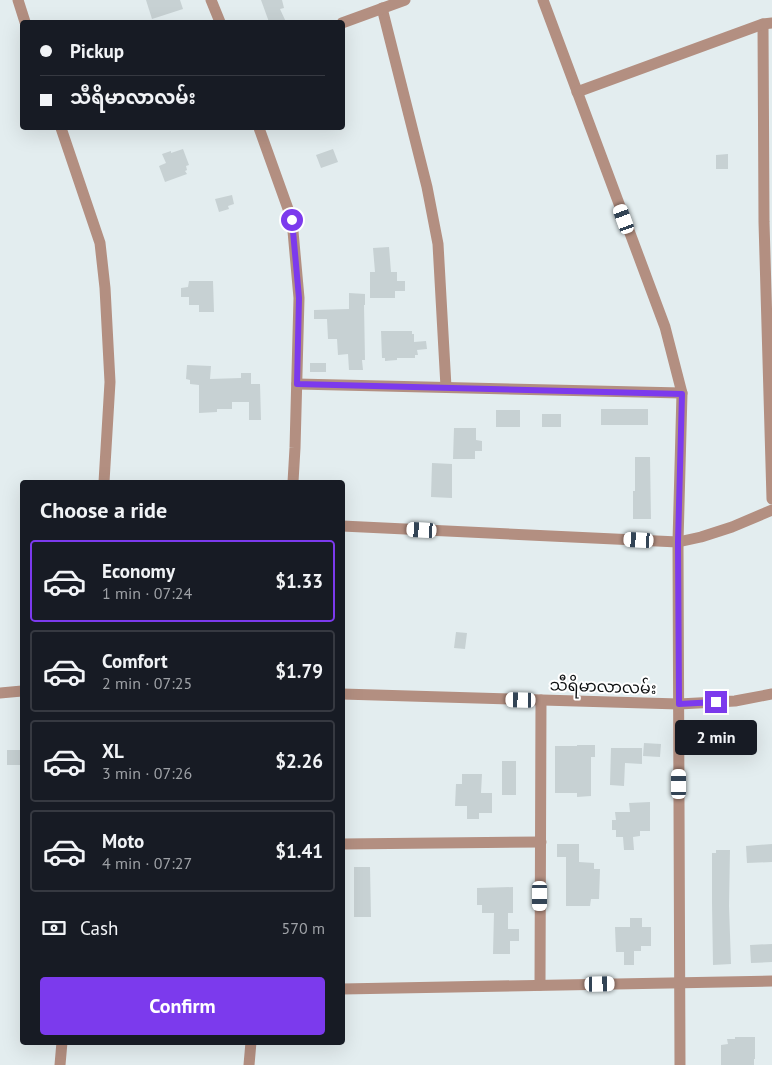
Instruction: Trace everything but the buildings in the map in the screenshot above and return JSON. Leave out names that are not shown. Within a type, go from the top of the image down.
[{"type":"street","points":[[18,0],[25,20]]},
{"type":"street","points":[[211,0],[219,20]]},
{"type":"street","points":[[345,21],[404,0]]},
{"type":"street","points":[[543,0],[665,327],[682,394],[678,542],[680,1065]]},
{"type":"street","points":[[382,8],[427,187],[438,244],[446,387]]},
{"type":"street","points":[[577,92],[767,24],[764,222],[772,499]]},
{"type":"street","points":[[62,130],[100,243],[110,382],[104,480]]},
{"type":"street","points":[[260,130],[292,220],[299,298],[296,448],[293,480]]},
{"type":"street","points":[[297,384],[682,394]]},
{"type":"street","points":[[345,526],[678,542],[732,527],[772,510]]},
{"type":"street","points":[[0,693],[20,691]]},
{"type":"street","name":"သီရိမာလာလမ်း","points":[[345,694],[679,704],[735,702],[772,694]]},
{"type":"street","points":[[540,985],[541,700]]},
{"type":"street","points":[[345,844],[540,842]]},
{"type":"street","points":[[345,989],[772,981]]},
{"type":"street","points":[[60,1065],[62,1045]]},
{"type":"street","points":[[249,1065],[251,1045]]},
{"type":"route","points":[[292,220],[299,298],[297,384],[682,394],[678,542],[679,704],[716,702]]}]
